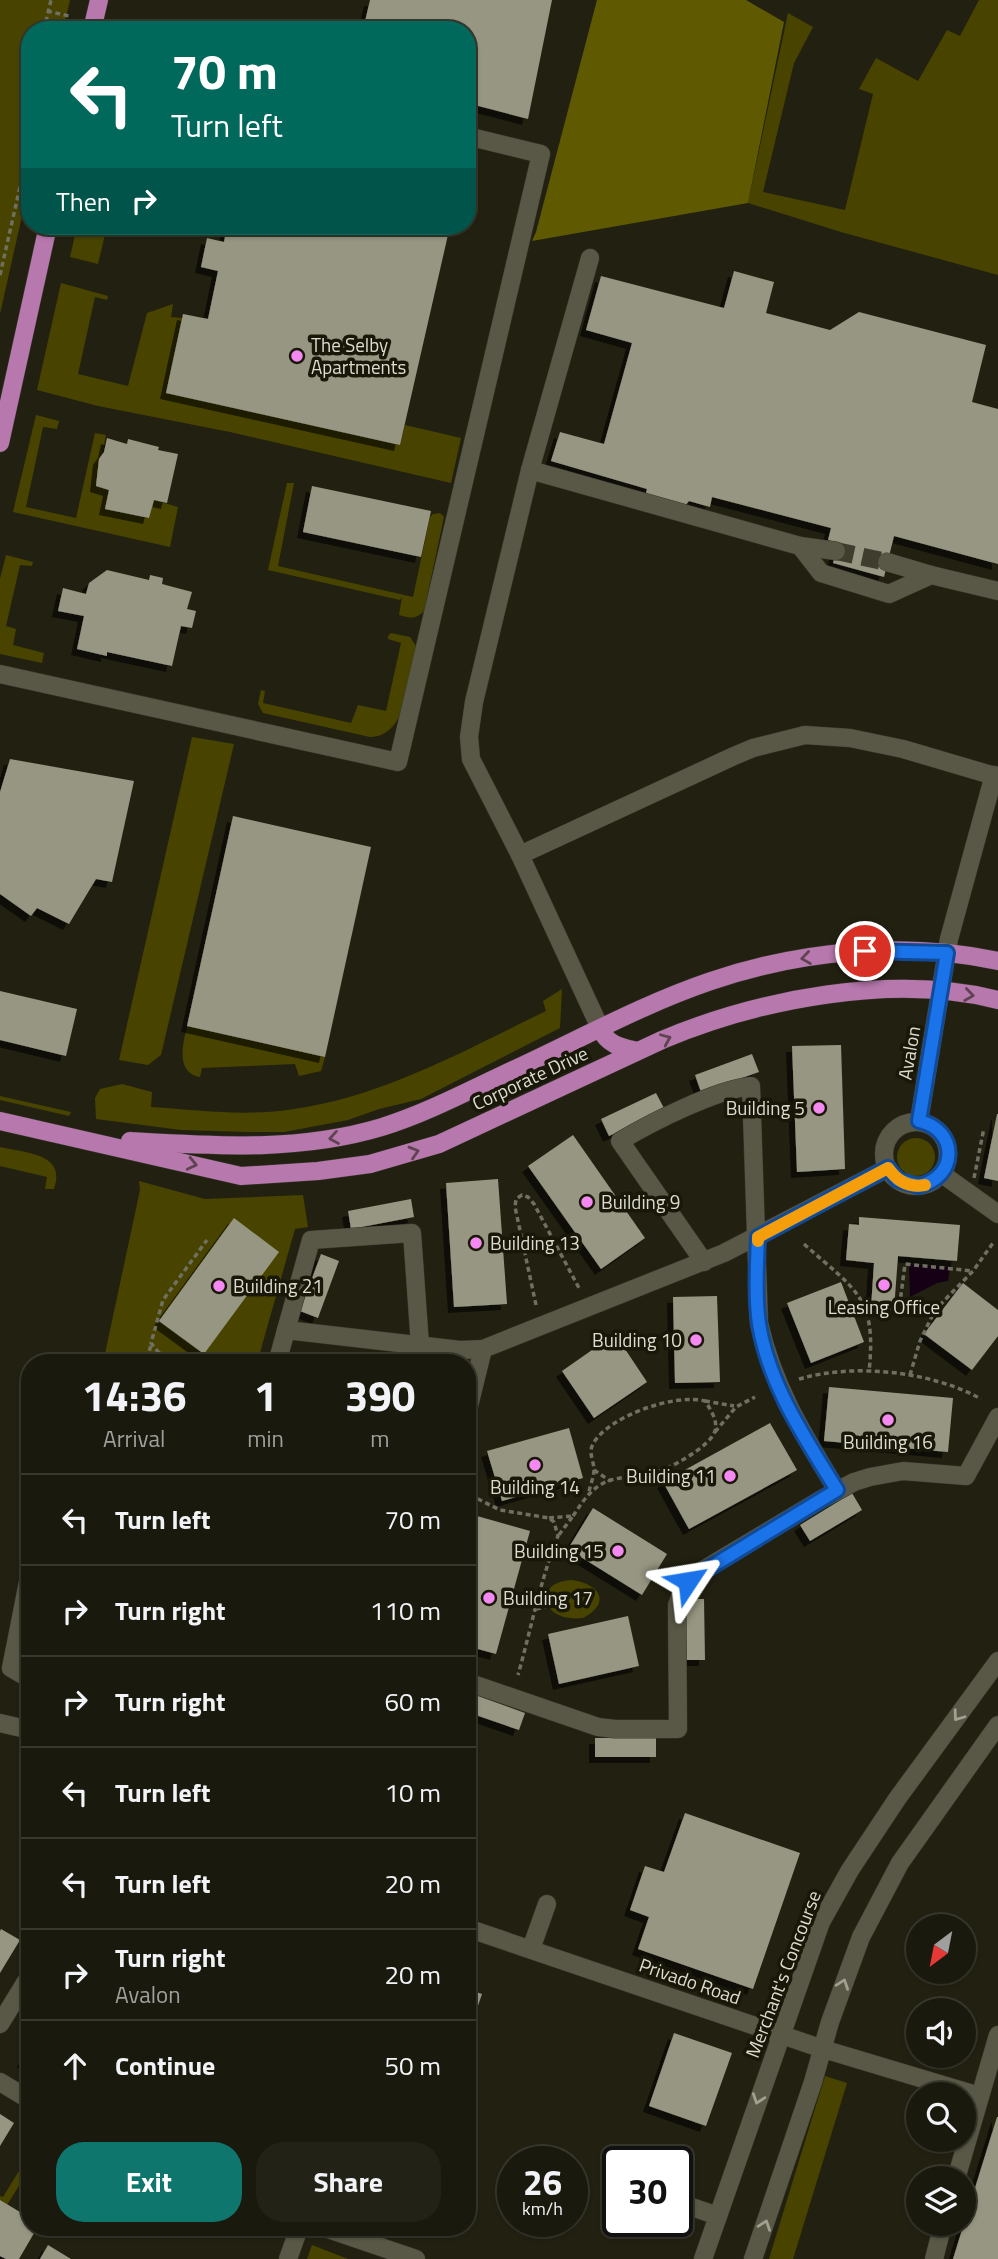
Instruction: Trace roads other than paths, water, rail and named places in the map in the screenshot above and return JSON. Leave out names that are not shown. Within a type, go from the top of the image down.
[{"type":"main road","points":[[94,21],[99,0]]},
{"type":"main road","points":[[0,443],[46,235]]},
{"type":"main road","name":"Corporate Drive","points":[[77,1138],[239,1147],[307,1142],[358,1133],[430,1109],[683,992],[763,966],[849,952],[881,950],[947,953],[998,961]]},
{"type":"main road","name":"Corporate Drive","points":[[0,1121],[242,1176],[291,1174],[370,1164],[439,1144],[688,1029],[765,1006],[850,993],[904,989],[940,991],[998,1000]]},
{"type":"main road","points":[[601,1030],[604,1037],[613,1044],[637,1051]]},
{"type":"street","points":[[0,674],[398,762],[541,154],[476,138]]},
{"type":"street","points":[[590,258],[530,470],[474,702],[469,737],[471,759],[520,855],[601,1030]]},
{"type":"street","points":[[530,470],[800,546],[835,551]]},
{"type":"street","points":[[800,546],[821,573],[889,594],[931,575]]},
{"type":"street","points":[[887,562],[998,591]]},
{"type":"street","points":[[520,855],[734,755],[805,735],[876,743],[996,776]]},
{"type":"street","name":"Avalon","points":[[919,1121],[951,929],[996,776]]},
{"type":"street","points":[[704,1262],[620,1141],[645,1126],[720,1093],[751,1086],[759,1324],[768,1361],[791,1414],[837,1490]]},
{"type":"street","points":[[919,1121],[938,1130],[946,1142],[948,1156],[942,1174],[924,1185],[910,1186],[898,1180],[888,1168],[884,1152],[892,1132],[904,1124],[919,1121]]},
{"type":"street","points":[[286,1330],[460,1350],[483,1349],[704,1262],[758,1237],[888,1168]]},
{"type":"street","points":[[942,1174],[998,1214]]},
{"type":"street","points":[[279,1354],[311,1240],[412,1233],[420,1345]]},
{"type":"street","points":[[476,1377],[483,1349]]},
{"type":"street","points":[[476,1685],[598,1727],[678,1729],[677,1605],[684,1586],[693,1576],[837,1490],[870,1477],[903,1471],[966,1476],[998,1417]]},
{"type":"street","points":[[21,1634],[11,1668],[21,1674]]},
{"type":"street","name":"Merchant's Concourse","points":[[703,2259],[821,1922],[839,1887],[897,1799],[998,1661]]},
{"type":"street","points":[[0,1723],[21,1728]]},
{"type":"street","points":[[753,2259],[852,1960],[885,1889],[918,1837],[998,1725]]},
{"type":"street","points":[[531,1949],[547,1904]]},
{"type":"street","name":"Privado Road","points":[[476,1931],[823,2049],[980,2096]]},
{"type":"street","points":[[0,2024],[21,1990]]},
{"type":"street","points":[[960,2166],[998,2035]]},
{"type":"street","points":[[0,2082],[21,2095]]},
{"type":"street","points":[[693,2207],[718,2216]]},
{"type":"street","points":[[288,2259],[296,2236]]},
{"type":"street","points":[[348,2236],[416,2259]]},
{"type":"street","points":[[933,2259],[940,2236]]},
{"type":"tunnel","points":[[836,551],[887,562]]},
{"type":"place","name":"The Selby Apartments","points":[[297,356]]},
{"type":"place","name":"Building 5","points":[[819,1108]]},
{"type":"place","name":"Building 9","points":[[587,1202]]},
{"type":"place","name":"Building 13","points":[[476,1243]]},
{"type":"place","name":"Leasing Office","points":[[884,1285]]},
{"type":"place","name":"Building 21","points":[[219,1286]]},
{"type":"place","name":"Building 10","points":[[696,1340]]},
{"type":"place","name":"Building 16","points":[[888,1420]]},
{"type":"place","name":"Building 14","points":[[535,1465]]},
{"type":"place","name":"Building 11","points":[[730,1476]]},
{"type":"place","name":"Building 15","points":[[618,1551]]},
{"type":"place","name":"Building 17","points":[[489,1598]]}]
